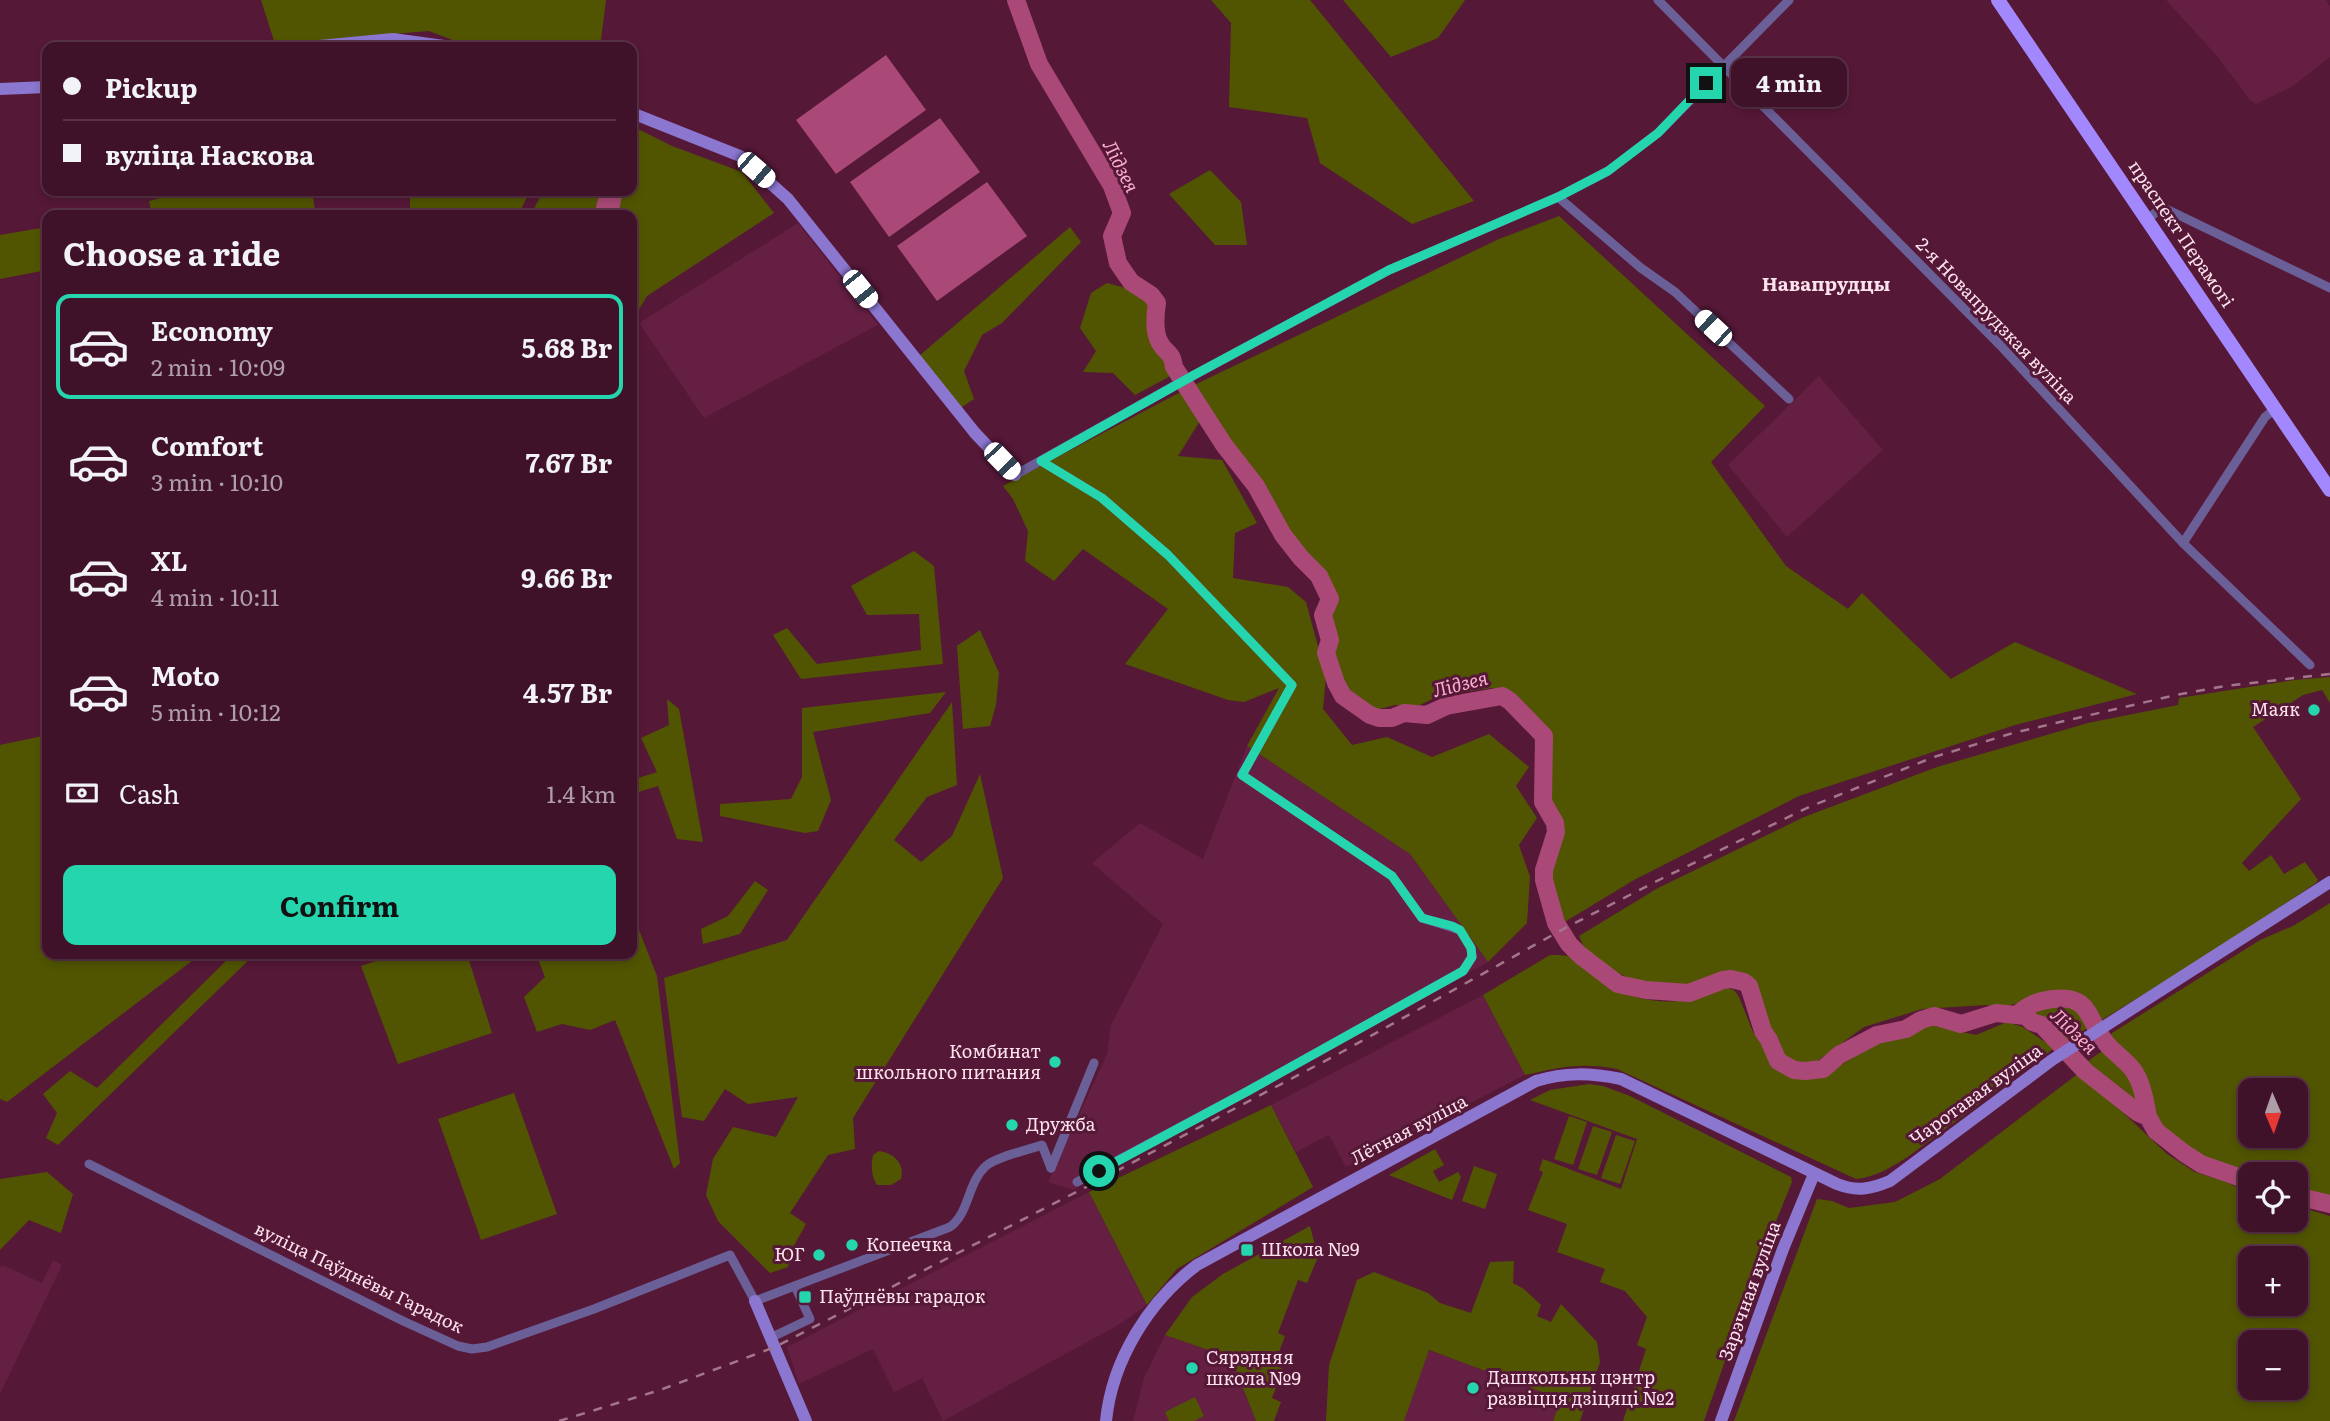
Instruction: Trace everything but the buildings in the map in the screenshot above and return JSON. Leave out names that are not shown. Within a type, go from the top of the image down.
[{"type":"main road","name":"праспект Перамогі","points":[[1998,0],[2330,490]]},
{"type":"street","name":"2-я Новапрудзкая вуліца","points":[[1658,0],[2000,345],[2183,543],[2310,665]]},
{"type":"street","points":[[637,115],[740,156],[788,199],[975,433],[1015,475],[1389,270],[1558,197],[1608,171],[1658,133],[1790,0]]},
{"type":"street","points":[[362,42],[393,39],[415,42]]},
{"type":"street","points":[[0,89],[42,87]]},
{"type":"street","points":[[1558,197],[1641,268],[1675,292],[1789,399]]},
{"type":"street","points":[[2148,219],[2162,206],[2330,288]]},
{"type":"street","points":[[2183,543],[2265,417],[2275,409]]},
{"type":"street","points":[[1041,461],[1102,498],[1168,555],[1292,685],[1242,775],[1392,876],[1422,918],[1460,930],[1471,948],[1472,957],[1463,971],[1248,1091],[1077,1182]]},
{"type":"street","name":"Чаротавая вуліца","points":[[1814,1174],[1857,1190],[1873,1188],[1890,1181],[2052,1060],[2330,882]]},
{"type":"street","points":[[755,1301],[950,1227],[962,1215],[976,1181],[988,1164],[1042,1145],[1051,1168],[1094,1063]]},
{"type":"street","name":"Лётная вуліца","points":[[1106,1421],[1112,1391],[1131,1344],[1146,1318],[1176,1280],[1197,1265],[1536,1081],[1558,1075],[1585,1073],[1620,1079],[1814,1174]]},
{"type":"street","name":"вуліца Паўднёвы Гарадок","points":[[89,1164],[403,1321],[458,1346],[472,1349],[487,1348],[730,1255],[755,1301],[806,1421]]},
{"type":"street","name":"Зарэчная вуліца","points":[[1721,1421],[1783,1249],[1814,1174]]},
{"type":"street","points":[[773,1343],[810,1319],[794,1286]]},
{"type":"shaded area","points":[[261,0],[606,0],[601,42],[458,42],[429,31],[274,42]]},
{"type":"shaded area","points":[[1211,0],[1310,0],[1474,201],[1412,224],[1320,163],[1307,118],[1229,107],[1231,23]]},
{"type":"shaded area","points":[[1343,0],[1465,0],[1438,38],[1391,57]]},
{"type":"shaded area","points":[[2166,0],[2326,0],[2330,6],[2330,57],[2293,86],[2256,104]]},
{"type":"shaded area","points":[[886,55],[926,110],[836,174],[796,120]]},
{"type":"shaded area","points":[[940,118],[980,172],[889,237],[850,182]]},
{"type":"shaded area","points":[[637,128],[672,146],[742,172],[774,213],[647,296],[637,313],[637,210],[534,210],[540,196],[637,196]]},
{"type":"shaded area","points":[[1210,170],[1241,202],[1247,245],[1215,245],[1169,194]]},
{"type":"shaded area","points":[[987,182],[1027,236],[937,301],[897,246]]},
{"type":"shaded area","points":[[168,196],[313,196],[315,210],[151,210],[149,201]]},
{"type":"shaded area","points":[[410,196],[528,196],[520,210],[410,210]]},
{"type":"shaded area","points":[[599,196],[622,196],[619,210],[595,210]]},
{"type":"shaded area","points":[[1559,216],[1765,406],[1711,462],[1786,566],[1848,609],[1862,593],[1951,679],[2015,642],[2137,694],[2015,725],[1799,796],[1634,880],[1563,923],[1547,880],[1555,850],[1556,829],[1545,805],[1542,779],[1547,736],[1502,689],[1491,688],[1436,697],[1418,706],[1395,705],[1376,710],[1340,687],[1330,658],[1332,635],[1324,618],[1331,601],[1329,588],[1301,555],[1258,483],[1205,413],[1178,456],[1222,460],[1257,523],[1235,533],[1233,578],[1288,587],[1306,602],[1326,676],[1323,709],[1352,745],[1387,737],[1432,757],[1489,734],[1529,767],[1516,786],[1537,818],[1519,845],[1530,877],[1527,923],[1488,962],[1410,854],[1247,746],[1279,688],[1244,702],[1228,700],[1125,664],[1168,609],[1083,549],[1054,581],[1025,561],[1028,531],[1013,499],[1003,486],[1190,387],[1499,239]]},
{"type":"shaded area","points":[[798,223],[878,325],[704,418],[639,323]]},
{"type":"shaded area","points":[[1070,227],[1081,242],[1002,323],[982,335],[964,371],[974,399],[959,409],[919,356]]},
{"type":"shaded area","points":[[42,228],[42,271],[0,279],[0,235]]},
{"type":"shaded area","points":[[1107,283],[1151,295],[1157,303],[1155,317],[1159,342],[1173,356],[1178,372],[1135,395],[1113,373],[1083,372],[1096,351],[1080,328],[1091,293]]},
{"type":"shaded area","points":[[1819,376],[1883,450],[1787,537],[1728,465]]},
{"type":"shaded area","points":[[914,551],[934,566],[943,664],[801,679],[773,635],[787,628],[817,664],[921,650],[919,614],[867,615],[851,586]]},
{"type":"shaded area","points":[[980,630],[999,673],[996,705],[990,726],[963,729],[957,646]]},
{"type":"shaded area","points":[[2330,677],[2330,703],[2322,690],[2303,695],[2253,727],[2301,799],[2242,863],[2249,871],[2271,855],[2284,874],[2305,862],[2318,880],[2316,883],[2206,956],[2100,1021],[2095,1009],[2073,993],[2002,1007],[1986,1005],[1922,1009],[1864,1027],[1809,1067],[1790,1063],[1771,1040],[1749,982],[1724,974],[1670,989],[1646,986],[1616,972],[1586,952],[1579,936],[1658,888],[1804,817],[1937,767],[2088,723],[2178,705],[2179,698]]},
{"type":"shaded area","points":[[946,692],[930,713],[813,732],[831,800],[818,831],[805,833],[720,816],[720,804],[791,799],[802,777],[802,708]]},
{"type":"shaded area","points":[[667,699],[679,709],[703,842],[677,839],[658,786],[637,792],[637,778],[657,772],[641,738],[669,725]]},
{"type":"shaded area","points":[[952,702],[957,785],[927,797],[894,840],[921,862],[952,836],[980,774],[1003,878],[853,1118],[855,1149],[828,1155],[790,1213],[806,1224],[791,1251],[788,1267],[770,1273],[718,1221],[706,1195],[713,1159],[733,1127],[776,1137],[798,1097],[748,1104],[725,1089],[704,1121],[682,1117],[664,978],[787,940]]},
{"type":"shaded area","points":[[42,736],[42,959],[194,959],[7,1102],[0,1099],[0,745]]},
{"type":"shaded area","points":[[1247,746],[1410,854],[1488,962],[1073,1190],[1048,1182],[1107,1054],[1111,1025],[1163,924],[1092,863],[1140,823],[1203,859]]},
{"type":"shaded area","points":[[755,881],[768,890],[740,934],[703,944],[701,929],[728,916]]},
{"type":"shaded area","points":[[2330,903],[2330,1202],[2308,1196],[2308,1162],[2238,1162],[2238,1173],[2178,1144],[2154,1119],[2145,1083],[2136,1065],[2108,1039],[2112,1033],[2260,940],[2293,926]]},
{"type":"shaded area","points":[[637,925],[657,976],[680,1163],[674,1169],[615,1020],[590,1030],[562,1024],[537,1032],[524,997],[545,977],[538,959],[637,959]]},
{"type":"shaded area","points":[[1550,955],[1572,957],[1611,986],[1639,998],[1654,1001],[1682,1001],[1725,987],[1734,990],[1753,1032],[1774,1063],[1786,1073],[1809,1078],[1828,1073],[1873,1045],[1931,1025],[1976,1035],[2007,1022],[2023,1027],[2054,1048],[1909,1156],[1877,1174],[1856,1179],[1617,1069],[1571,1066],[1525,1075],[1483,995]]},
{"type":"shaded area","points":[[228,959],[250,959],[58,1145],[46,1138],[57,1113],[43,1094],[70,1071],[97,1088]]},
{"type":"shaded area","points":[[382,959],[469,959],[492,1033],[398,1064],[361,966]]},
{"type":"shaded area","points":[[1483,995],[1525,1075],[1346,1167],[1329,1135],[1296,1152],[1271,1105]]},
{"type":"shaded area","points":[[2062,1001],[2081,1008],[2091,1026],[2064,1043],[2043,1023],[2022,1013],[2031,1007]]},
{"type":"shaded area","points":[[2105,1049],[2132,1084],[2138,1100],[2138,1109],[2084,1064]]},
{"type":"shaded area","points":[[2080,1072],[2167,1154],[2195,1172],[2238,1188],[2238,1232],[2308,1232],[2308,1210],[2330,1216],[2330,1421],[1734,1421],[1817,1199],[1832,1201],[1849,1208],[1895,1202],[1940,1179]]},
{"type":"shaded area","points":[[1589,1084],[1630,1096],[1791,1177],[1792,1182],[1761,1258],[1704,1421],[1623,1421],[1646,1349],[1637,1345],[1647,1317],[1625,1291],[1600,1282],[1605,1269],[1557,1252],[1567,1224],[1528,1210],[1543,1172],[1539,1170],[1543,1159],[1621,1189],[1637,1139],[1530,1100],[1550,1090]]},
{"type":"shaded area","points":[[514,1093],[557,1214],[481,1240],[438,1119]]},
{"type":"shaded area","points":[[1271,1105],[1313,1187],[1177,1269],[1147,1305],[1089,1192]]},
{"type":"shaded area","points":[[1569,1116],[1587,1122],[1573,1165],[1554,1159]]},
{"type":"shaded area","points":[[1593,1126],[1612,1132],[1597,1175],[1578,1169]]},
{"type":"shaded area","points":[[1616,1135],[1635,1141],[1620,1184],[1601,1178]]},
{"type":"shaded area","points":[[1435,1149],[1444,1165],[1433,1171],[1439,1182],[1458,1172],[1461,1177],[1452,1200],[1389,1175]]},
{"type":"shaded area","points":[[879,1151],[894,1157],[900,1164],[901,1179],[891,1185],[877,1185],[874,1178],[873,1155]]},
{"type":"shaded area","points":[[1474,1166],[1497,1174],[1485,1209],[1462,1201]]},
{"type":"shaded area","points":[[47,1172],[73,1194],[61,1233],[29,1220],[0,1250],[0,1179]]},
{"type":"shaded area","points":[[1089,1192],[1147,1305],[1120,1324],[943,1421],[922,1378],[894,1392],[873,1349],[799,1384],[787,1347]]},
{"type":"shaded area","points":[[1310,1226],[1318,1257],[1307,1283],[1298,1280],[1278,1333],[1285,1336],[1274,1365],[1283,1369],[1272,1398],[1281,1402],[1274,1421],[1256,1421],[1231,1358],[1165,1335],[1192,1297],[1223,1274]]},
{"type":"shaded area","points":[[53,1260],[62,1265],[0,1394],[0,1268],[2,1265],[42,1283]]},
{"type":"shaded area","points":[[1514,1261],[1513,1283],[1541,1305],[1537,1316],[1551,1322],[1561,1304],[1597,1342],[1600,1362],[1580,1421],[1553,1421],[1561,1399],[1429,1350],[1404,1421],[1326,1421],[1329,1365],[1357,1280],[1374,1272],[1428,1293],[1440,1303],[1471,1313],[1490,1262]]},
{"type":"shaded area","name":"Сярэдняя школа №9","points":[[1165,1335],[1231,1358],[1256,1421],[1133,1421],[1144,1378]]},
{"type":"shaded area","name":"Дашкольны цэнтр развіцця дзіцяці №2","points":[[1428,1350],[1562,1399],[1553,1421],[1404,1421]]},
{"type":"shaded area","points":[[1195,1397],[1204,1416],[1194,1421],[1169,1421],[1165,1412]]},
{"type":"waterway","name":"Лідзея","points":[[1016,0],[1039,64],[1112,186],[1122,213],[1112,236],[1118,263],[1131,282],[1151,295],[1157,303],[1157,334],[1160,343],[1172,358],[1174,367],[1224,445],[1256,486],[1283,535],[1319,576],[1330,599],[1323,615],[1330,640],[1326,653],[1343,696],[1370,715],[1379,718],[1392,718],[1404,713],[1427,715],[1446,706],[1502,696],[1544,736],[1543,802],[1555,823],[1556,832],[1544,870],[1544,880],[1556,923],[1569,944],[1580,955],[1618,984],[1646,990],[1689,993],[1723,980],[1744,982],[1749,986],[1763,1031],[1778,1061],[1794,1070],[1823,1069],[1839,1055],[1877,1035],[1906,1029],[1934,1016],[1961,1024],[1996,1013],[2026,1016],[2032,1022],[2042,1025],[2085,1071],[2137,1112],[2148,1117],[2156,1131],[2184,1153],[2201,1164],[2238,1177]]},
{"type":"waterway","points":[[2018,1014],[2034,1004],[2053,999],[2075,1001],[2081,1005],[2087,1010],[2106,1043],[2136,1075],[2148,1117]]},
{"type":"waterway","name":"Лідзея","points":[[2308,1199],[2330,1204]]},
{"type":"railway","points":[[559,1421],[660,1390],[775,1347],[1340,1053],[1567,927],[1809,807],[1934,757],[2013,733],[2176,695],[2225,686],[2330,674]]},
{"type":"place","name":"Маяк","points":[[2314,710]]},
{"type":"place","name":"Комбинат школьного питания","points":[[1055,1062]]},
{"type":"place","name":"Дружба","points":[[1012,1125]]},
{"type":"place","name":"Копеечка","points":[[852,1245]]},
{"type":"place","name":"Школа №9","points":[[1247,1250]]},
{"type":"place","name":"ЮГ","points":[[819,1255]]},
{"type":"place","name":"Паўднёвы гарадок","points":[[805,1297]]},
{"type":"place","name":"Сярэдняя школа №9","points":[[1192,1368]]},
{"type":"place","name":"Дашкольны цэнтр развіцця дзіцяці №2","points":[[1473,1388]]},
{"type":"district","name":"Навапрудцы","points":[[1826,284]]},
{"type":"route","points":[[1099,1171],[1463,971],[1472,957],[1471,948],[1460,930],[1422,918],[1392,876],[1242,775],[1292,685],[1168,555],[1102,498],[1041,461],[1389,270],[1558,197],[1608,171],[1658,133],[1706,83]]}]
